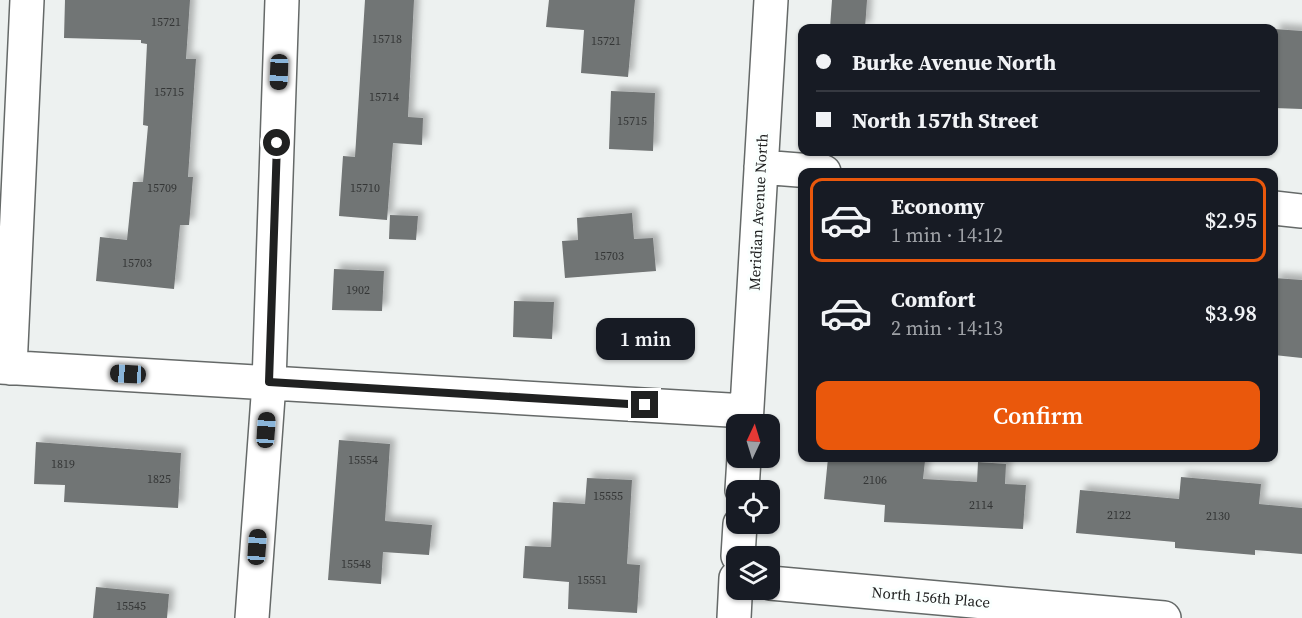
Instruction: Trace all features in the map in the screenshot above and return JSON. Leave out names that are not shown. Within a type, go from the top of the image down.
[{"type":"street","points":[[27,0],[5,367],[269,382],[726,416]]},
{"type":"street","points":[[252,618],[269,382],[282,0]]},
{"type":"street","name":"Meridian Avenue North","points":[[746,414],[771,0]]},
{"type":"street","points":[[760,167],[798,170]]},
{"type":"street","points":[[1278,208],[1302,211]]},
{"type":"street","name":"North 156th Place","points":[[780,585],[1164,618]]},
{"type":"street","points":[[734,618],[735,600]]},
{"type":"building","points":[[65,0],[190,0],[186,59],[196,59],[188,177],[193,177],[189,225],[180,225],[174,289],[96,281],[100,237],[127,240],[133,182],[143,182],[148,126],[143,125],[147,44],[141,43],[141,40],[64,38]]},
{"type":"building","points":[[365,0],[414,0],[408,117],[423,118],[422,145],[393,143],[387,220],[339,216],[343,156],[355,157]]},
{"type":"building","points":[[549,0],[635,0],[628,77],[581,73],[584,30],[546,27]]},
{"type":"building","points":[[832,0],[867,0],[865,24],[830,24]]},
{"type":"building","points":[[1278,29],[1302,31],[1302,109],[1278,108]]},
{"type":"building","points":[[611,91],[655,93],[653,151],[609,149]]},
{"type":"building","points":[[632,213],[634,239],[653,238],[656,271],[565,278],[562,241],[578,240],[577,218]]},
{"type":"building","points":[[390,215],[418,216],[416,240],[389,239]]},
{"type":"building","points":[[334,269],[384,271],[382,311],[332,310]]},
{"type":"building","points":[[1278,278],[1302,280],[1302,358],[1278,355]]},
{"type":"building","points":[[514,301],[554,302],[552,339],[513,337]]},
{"type":"building","points":[[339,440],[390,444],[385,521],[432,525],[429,555],[383,552],[381,584],[328,580]]},
{"type":"building","points":[[36,442],[181,453],[178,508],[64,502],[65,485],[34,484]]},
{"type":"building","points":[[828,462],[925,462],[923,479],[977,482],[978,462],[1006,464],[1005,484],[1026,485],[1023,529],[884,522],[885,505],[824,499]]},
{"type":"building","points":[[1181,477],[1261,484],[1259,504],[1302,508],[1302,554],[1255,550],[1255,555],[1175,548],[1175,542],[1076,533],[1080,490],[1179,499]]},
{"type":"building","points":[[587,478],[632,480],[627,564],[640,565],[637,613],[568,609],[569,582],[523,578],[525,546],[551,547],[553,502],[585,504]]},
{"type":"building","points":[[96,587],[169,594],[167,618],[93,618]]},
{"type":"route","points":[[277,143],[269,382],[645,405]]}]
